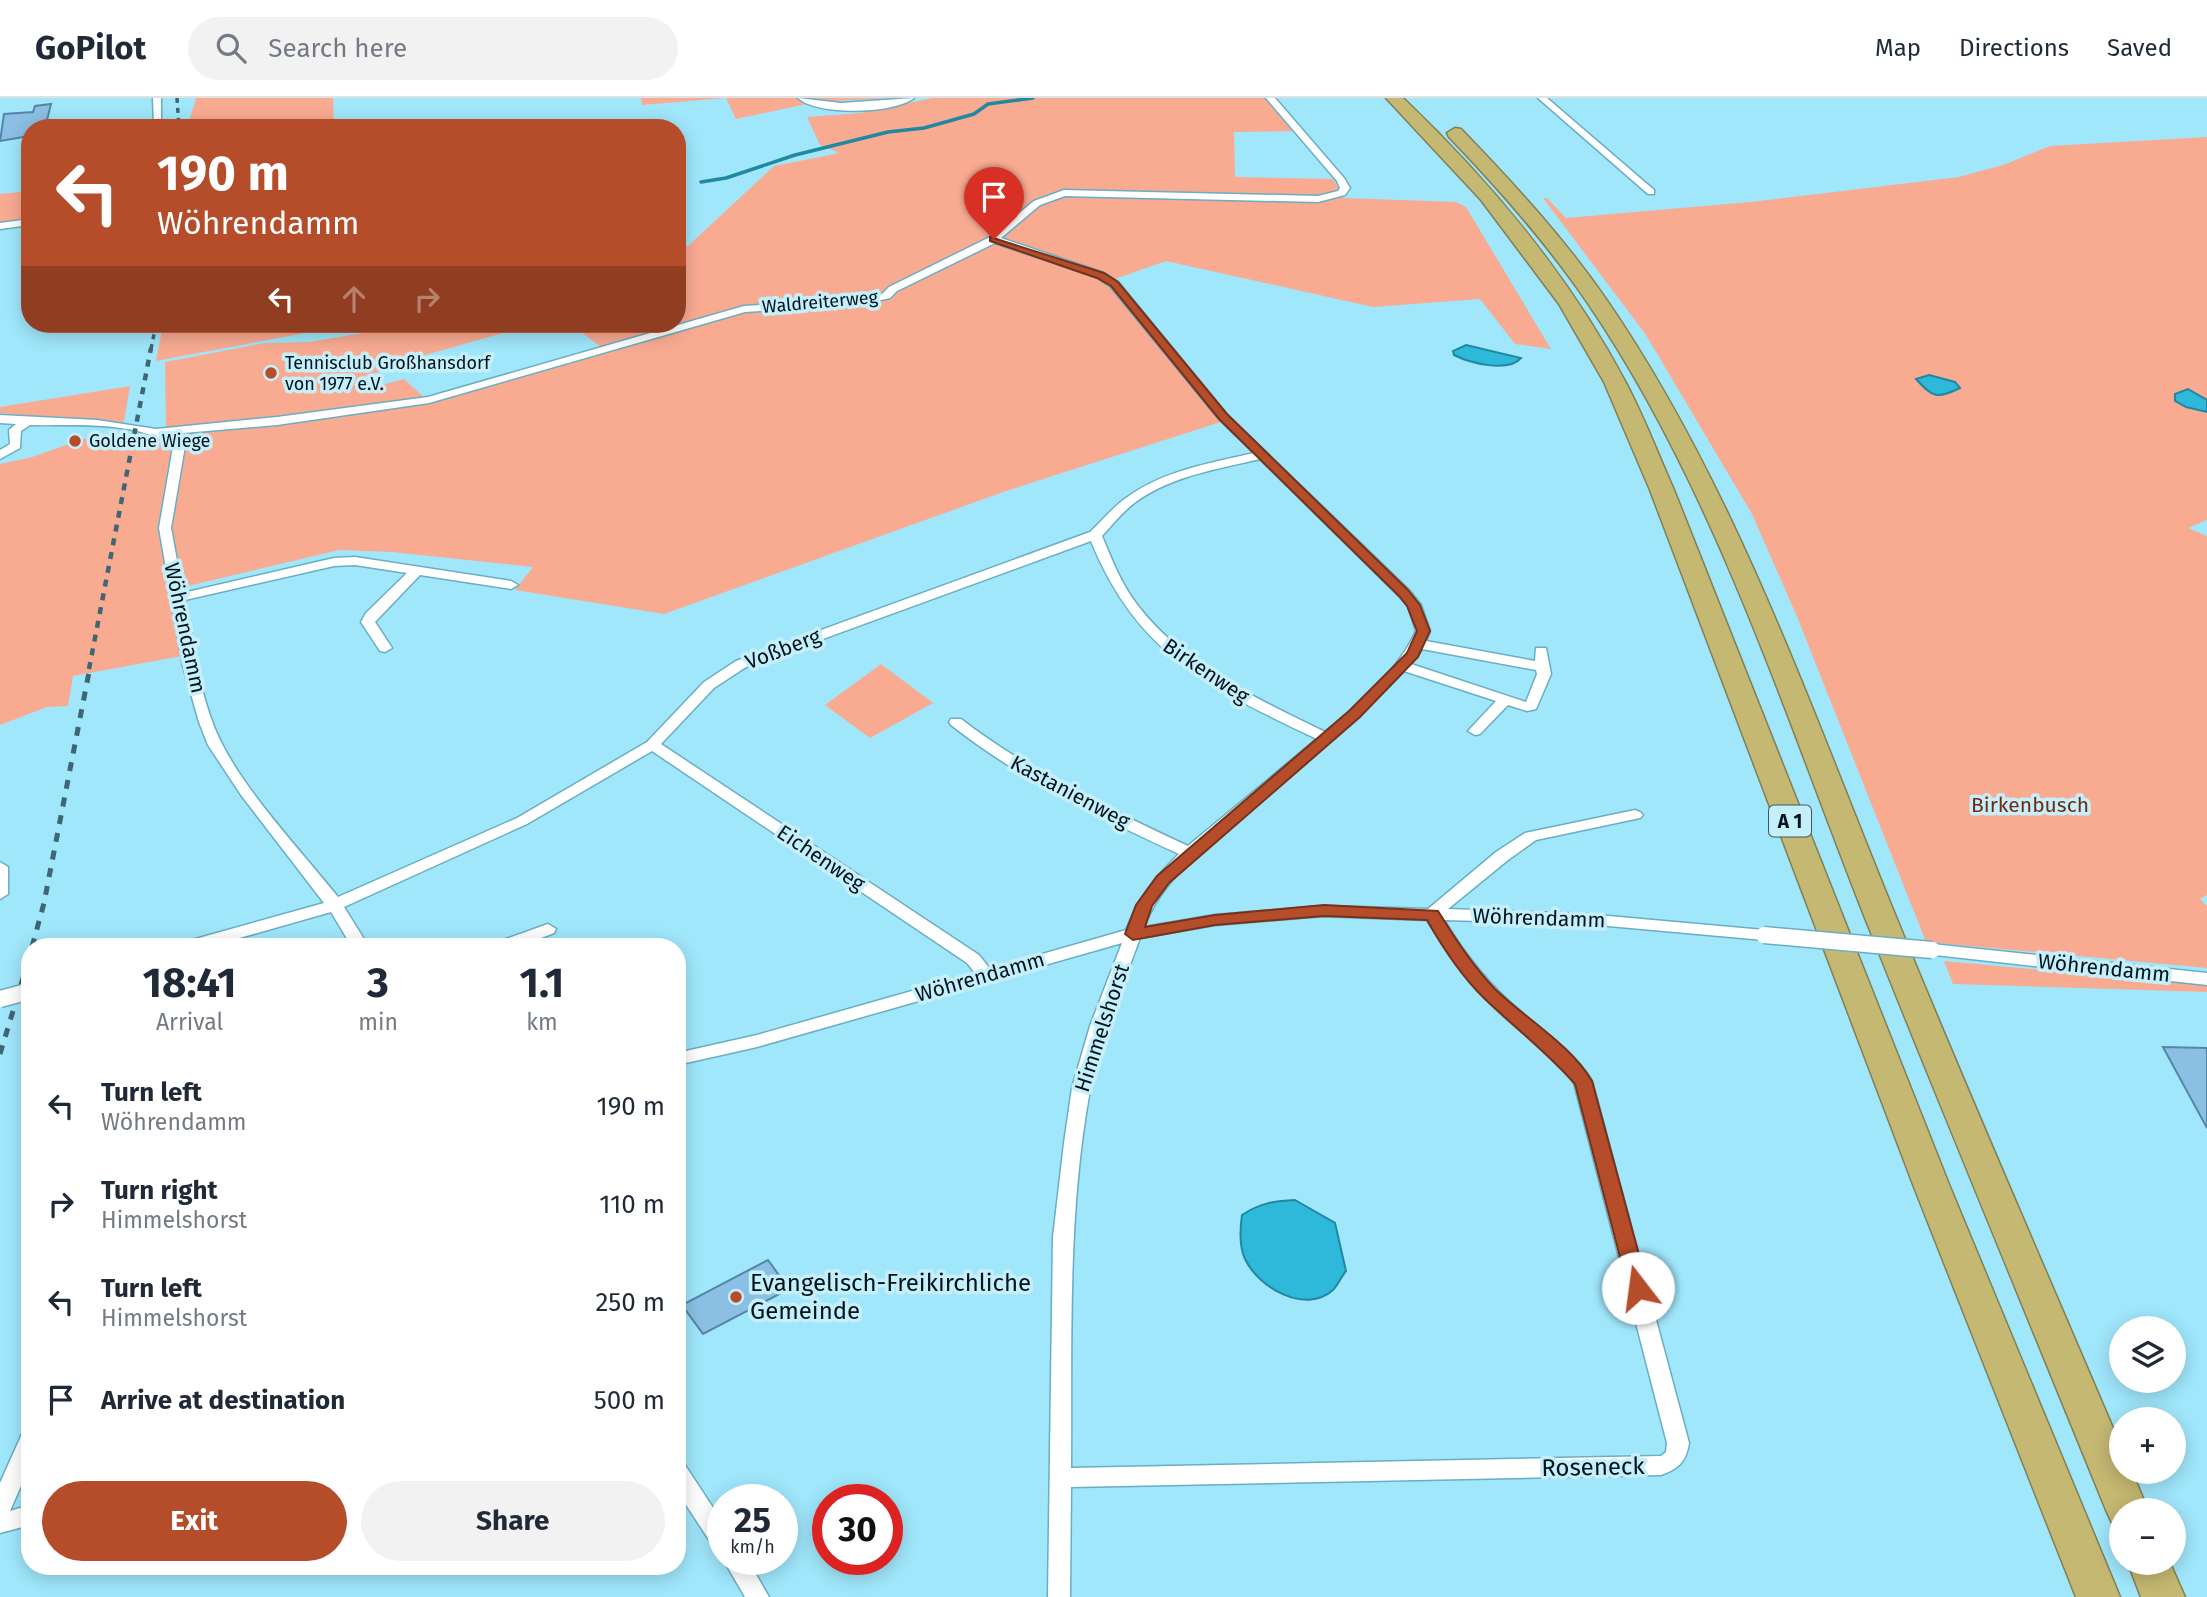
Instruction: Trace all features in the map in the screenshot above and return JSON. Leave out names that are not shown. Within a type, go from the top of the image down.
[{"type":"highway","name":"A 1","points":[[1394,98],[1462,166],[1504,215],[1546,270],[1616,383],[1662,489],[1931,1187],[2098,1597]]},
{"type":"highway","name":"A 1","points":[[1417,98],[1487,162],[1576,270],[1649,382],[1701,487],[1768,638],[2122,1498]]},
{"type":"highway","points":[[2154,1575],[2163,1597]]},
{"type":"main road","points":[[804,98],[814,104],[832,106],[908,98]]},
{"type":"street","points":[[157,98],[158,119]]},
{"type":"street","name":"Waldreiterweg","points":[[686,326],[744,309],[859,302],[886,296],[893,289],[994,239],[1037,203],[1064,192],[1318,199],[1342,193],[1345,188],[1341,180],[1270,98]]},
{"type":"street","points":[[1542,98],[1651,192]]},
{"type":"street","points":[[0,226],[21,223]]},
{"type":"street","points":[[994,239],[1100,275],[1114,284],[1204,396],[1404,593],[1413,605],[1423,631],[1419,644],[1543,667]]},
{"type":"street","name":"Waldreiterweg","points":[[158,432],[302,418],[429,400],[661,333]]},
{"type":"street","points":[[0,419],[128,426],[158,432]]},
{"type":"street","points":[[0,455],[16,445],[16,430],[26,422]]},
{"type":"street","name":"Wöhrendamm","points":[[158,432],[172,436],[179,446],[164,528],[190,666],[215,745],[246,792],[335,905],[355,938]]},
{"type":"street","name":"Voßberg","points":[[219,938],[335,905],[522,821],[652,745],[709,685],[741,664],[1094,535],[1128,502],[1153,487],[1198,470],[1262,455]]},
{"type":"street","name":"Birkenweg","points":[[1094,535],[1103,562],[1116,586],[1159,640],[1218,683],[1326,738]]},
{"type":"street","points":[[177,598],[334,562],[355,561],[511,585]]},
{"type":"street","points":[[385,648],[368,622],[416,571]]},
{"type":"street","name":"Himmelshorst","points":[[1059,1597],[1063,1237],[1073,1143],[1083,1078],[1133,934],[1150,897],[1163,879],[1326,738],[1403,667],[1419,644]]},
{"type":"street","points":[[1403,667],[1522,708],[1531,706],[1544,674],[1541,651]]},
{"type":"street","points":[[1475,731],[1503,702]]},
{"type":"street","name":"Kastanienweg","points":[[956,722],[998,753],[1024,768],[1117,819],[1190,853]]},
{"type":"street","name":"Eichenweg","points":[[652,745],[973,959],[986,975]]},
{"type":"street","points":[[1432,915],[1502,856],[1531,836],[1566,826],[1635,815]]},
{"type":"street","points":[[0,867],[0,894]]},
{"type":"street","name":"Wöhrendamm","points":[[686,1057],[757,1041],[1133,934],[1215,920],[1324,911],[1586,919],[1932,950],[2207,979]]},
{"type":"street","name":"Roseneck","points":[[1060,1478],[1661,1466],[1671,1463],[1677,1455],[1678,1443],[1583,1081],[1564,1060],[1488,992],[1451,948],[1432,915]]},
{"type":"street","points":[[524,938],[548,929]]},
{"type":"street","points":[[0,999],[21,993]]},
{"type":"street","points":[[0,1508],[21,1460]]},
{"type":"street","points":[[686,1486],[707,1518]]},
{"type":"street","points":[[0,1523],[21,1518]]},
{"type":"street","points":[[744,1575],[756,1596]]},
{"type":"green space","points":[[196,98],[333,98],[334,119],[190,119]]},
{"type":"green space","points":[[641,98],[726,98],[642,105]]},
{"type":"green space","points":[[726,98],[891,98],[816,102],[736,119]]},
{"type":"green space","points":[[932,98],[1275,98],[1300,131],[1234,132],[1235,177],[1333,179],[1344,198],[1456,202],[1466,207],[1551,349],[1515,344],[1480,299],[1373,307],[1166,261],[1112,280],[1224,421],[1006,491],[664,614],[515,590],[533,567],[392,552],[339,550],[184,587],[173,597],[182,656],[73,676],[68,706],[47,707],[0,725],[0,464],[32,457],[89,437],[276,423],[435,401],[605,350],[582,333],[686,333],[686,246],[774,166],[840,153],[820,145],[807,117],[861,113]]},
{"type":"green space","name":"Birkenbusch","points":[[2207,137],[2207,520],[2188,528],[2207,536],[2207,895],[2200,899],[2207,906],[2207,968],[1926,942],[1798,619],[1752,514],[1646,335],[1543,198],[1547,198],[1566,218],[1750,202],[1959,177],[2006,164],[2050,146]]},
{"type":"green space","points":[[21,192],[21,219],[0,222],[0,194]]},
{"type":"green space","points":[[161,333],[305,333],[156,361]]},
{"type":"green space","name":"Tennisclub Großhansdorf von 1977 e.V.","points":[[503,333],[390,365],[393,368],[361,377],[370,388],[404,379],[425,398],[364,408],[166,429],[165,362],[265,343],[309,342],[358,334]]},
{"type":"green space","points":[[130,386],[124,422],[74,421],[0,413],[0,407]]},
{"type":"green space","points":[[881,664],[933,703],[870,738],[825,705]]},
{"type":"green space","points":[[1944,961],[2207,985],[2207,992],[1953,984]]},
{"type":"water","points":[[1466,345],[1521,358],[1515,363],[1498,366],[1469,361],[1454,355],[1453,351]]},
{"type":"water","points":[[1929,375],[1955,382],[1960,388],[1946,394],[1931,393],[1916,379]]},
{"type":"water","points":[[2188,389],[2207,400],[2207,412],[2175,401],[2175,394]]},
{"type":"water","points":[[1295,1200],[1335,1223],[1346,1271],[1333,1290],[1322,1297],[1309,1300],[1283,1294],[1260,1279],[1245,1259],[1241,1243],[1242,1215],[1267,1203]]},
{"type":"building","points":[[51,104],[47,119],[21,119],[21,138],[0,141],[4,114],[33,112],[35,106]]},
{"type":"building","points":[[2163,1047],[2207,1048],[2207,1128]]},
{"type":"building","name":"Evangelisch-Freikirchliche Gemeinde","points":[[768,1260],[789,1289],[703,1334],[686,1311],[686,1303]]},
{"type":"waterway","points":[[701,182],[726,178],[795,155],[888,132],[924,128],[974,114],[988,104],[1033,98]]},
{"type":"railway","points":[[177,98],[178,119]]},
{"type":"railway","points":[[151,349],[154,333]]},
{"type":"railway","points":[[89,669],[151,348]]},
{"type":"railway","points":[[34,938],[44,903],[90,667]]},
{"type":"railway","points":[[0,1054],[21,985]]},
{"type":"place","name":"Tennisclub Großhansdorf von 1977 e.V.","points":[[271,373]]},
{"type":"place","name":"Goldene Wiege","points":[[75,441]]},
{"type":"place","name":"Evangelisch-Freikirchliche Gemeinde","points":[[736,1297]]},
{"type":"route","points":[[994,239],[1100,275],[1114,284],[1223,417],[1294,489],[1404,593],[1419,617],[1423,631],[1419,644],[1403,667],[1354,714],[1163,879],[1144,905],[1133,934],[1215,920],[1324,911],[1432,915],[1451,948],[1488,992],[1564,1060],[1583,1081],[1638,1288]]}]
